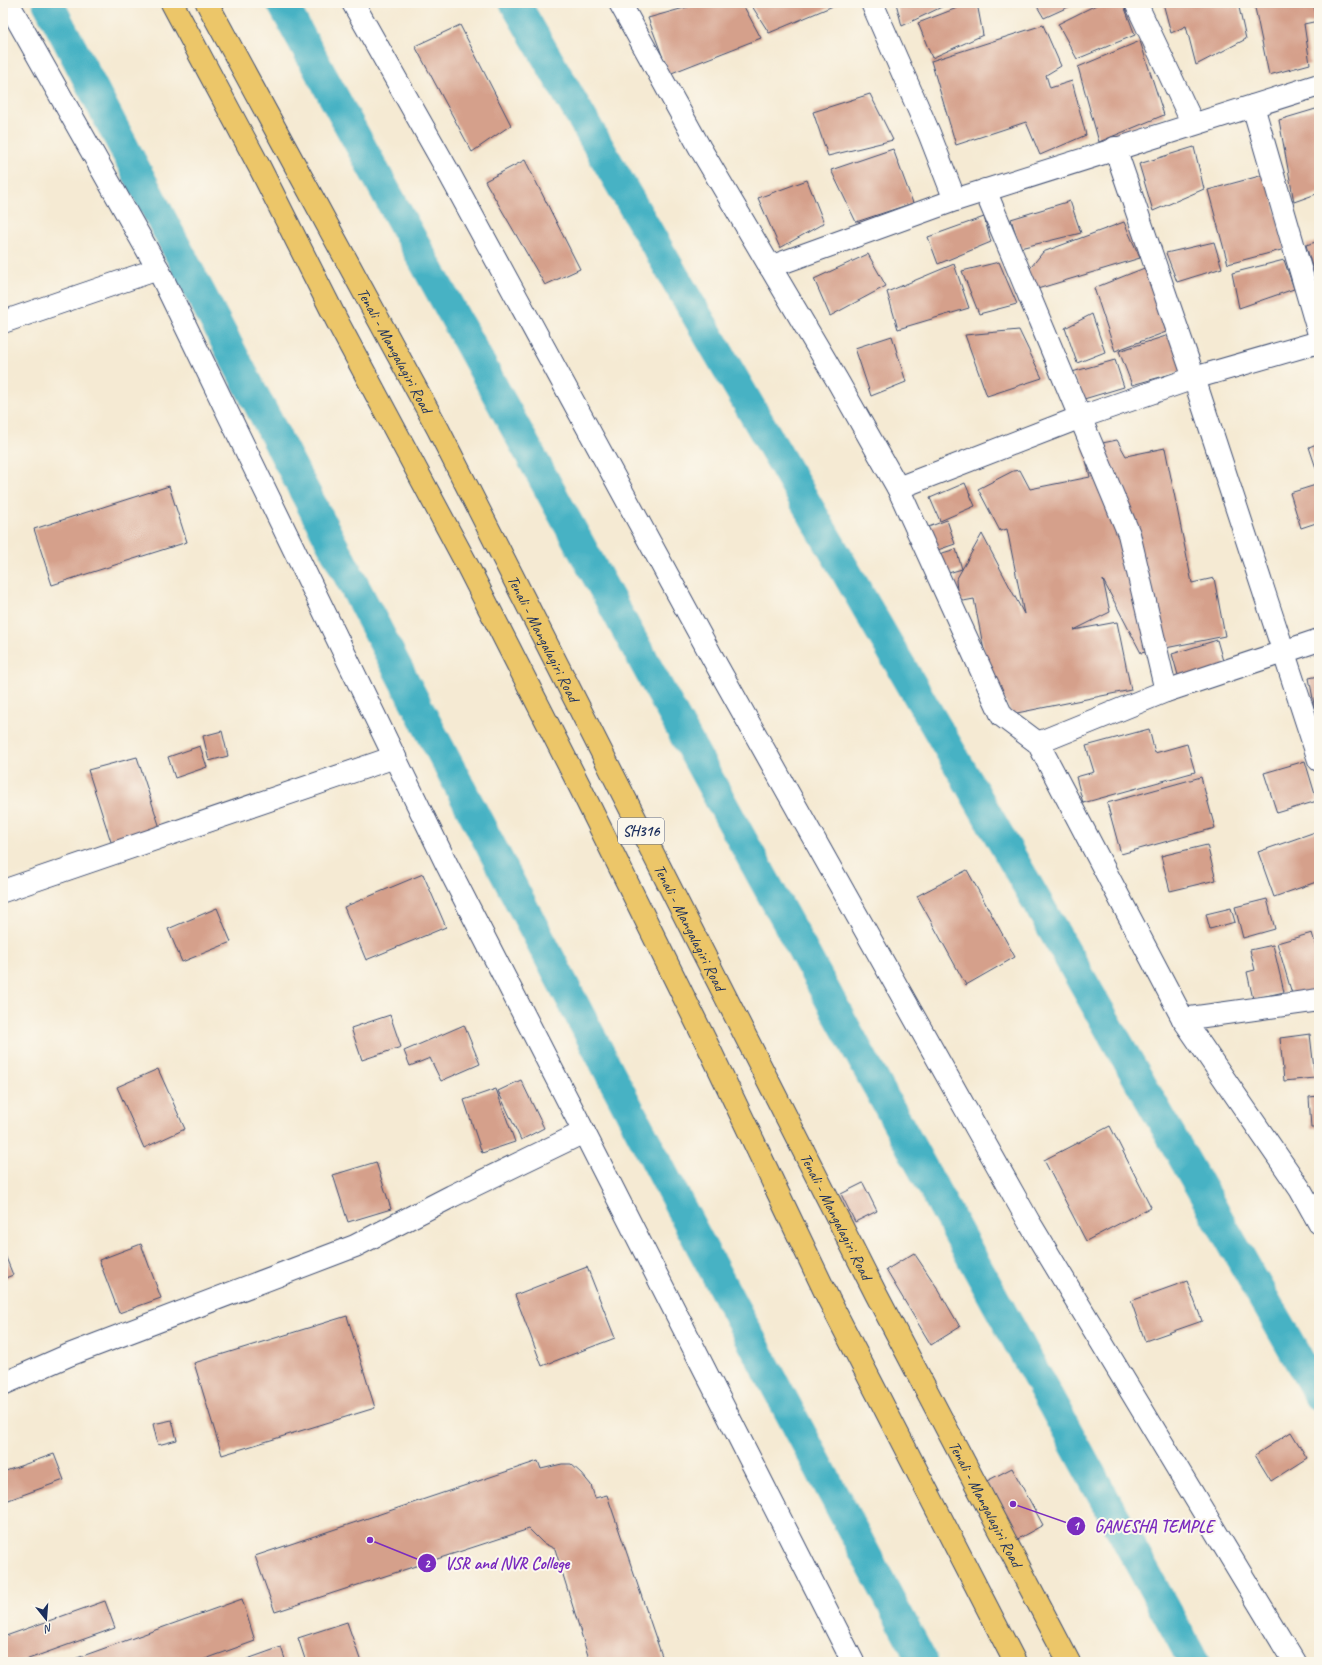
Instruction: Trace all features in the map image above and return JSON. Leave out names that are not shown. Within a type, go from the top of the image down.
[{"type":"main road","name":"SH316","points":[[172,3],[260,168],[337,321],[465,561],[574,774],[706,1042],[829,1300],[1015,1662]]},
{"type":"main road","name":"Tenali - Mangalagiri Road","points":[[207,3],[438,429],[876,1294],[1070,1662]]},
{"type":"street","points":[[8,3],[158,269],[446,863],[853,1662]]},
{"type":"street","points":[[353,3],[448,173],[717,666],[1029,1222],[1294,1662]]},
{"type":"street","points":[[620,3],[700,148],[837,380],[898,488],[1002,716],[1038,743],[1183,1019],[1300,1189],[1319,1223]]},
{"type":"street","points":[[872,3],[929,133],[955,200]]},
{"type":"street","points":[[1136,3],[1193,124]]},
{"type":"street","points":[[770,267],[985,190],[1319,85]]},
{"type":"street","points":[[1253,106],[1319,334]]},
{"type":"street","points":[[1115,148],[1194,378],[1319,760]]},
{"type":"street","points":[[985,190],[1130,534],[1166,691]]},
{"type":"street","points":[[3,322],[158,269]]},
{"type":"street","points":[[898,488],[1081,417],[1194,378],[1319,342]]},
{"type":"street","points":[[1038,743],[1166,691],[1319,640]]},
{"type":"street","points":[[3,891],[395,756]]},
{"type":"street","points":[[1183,1019],[1319,1000]]},
{"type":"street","points":[[3,1384],[69,1355],[355,1246],[452,1196],[584,1132]]},
{"type":"building","points":[[702,3],[742,3],[761,38],[669,74],[648,18]]},
{"type":"building","points":[[750,3],[840,3],[769,33]]},
{"type":"building","points":[[896,3],[950,3],[902,26]]},
{"type":"building","points":[[970,3],[977,3],[983,35],[932,58],[918,23]]},
{"type":"building","points":[[1035,3],[1077,3],[1044,18]]},
{"type":"building","points":[[1100,3],[1123,3],[1135,35],[1077,59],[1058,24]]},
{"type":"building","points":[[1163,3],[1238,3],[1246,39],[1196,65],[1186,26],[1171,33]]},
{"type":"building","points":[[1254,3],[1313,3],[1318,21],[1304,24],[1310,64],[1269,75]]},
{"type":"building","points":[[460,25],[511,125],[472,152],[415,46]]},
{"type":"building","points":[[1043,25],[1061,66],[1046,75],[1050,88],[1072,81],[1086,135],[1040,155],[1026,122],[956,145],[931,61]]},
{"type":"building","points":[[1140,41],[1164,115],[1099,142],[1078,67]]},
{"type":"building","points":[[870,94],[893,140],[828,156],[813,112]]},
{"type":"building","points":[[1319,108],[1319,193],[1294,202],[1279,120]]},
{"type":"building","points":[[1194,147],[1204,189],[1153,211],[1139,164]]},
{"type":"building","points":[[893,149],[913,203],[856,222],[831,170]]},
{"type":"building","points":[[525,160],[580,269],[545,285],[485,181]]},
{"type":"building","points":[[1267,174],[1285,249],[1228,264],[1208,190]]},
{"type":"building","points":[[807,180],[824,223],[780,248],[758,198]]},
{"type":"building","points":[[1070,201],[1081,233],[1020,248],[1011,219]]},
{"type":"building","points":[[984,217],[991,242],[938,264],[928,237]]},
{"type":"building","points":[[1124,222],[1140,258],[1034,290],[1028,271],[1043,252]]},
{"type":"building","points":[[1319,241],[1319,292],[1306,245]]},
{"type":"building","points":[[1214,242],[1222,268],[1177,282],[1166,253]]},
{"type":"building","points":[[868,254],[886,286],[830,316],[814,279]]},
{"type":"building","points":[[1284,260],[1294,289],[1239,308],[1232,273]]},
{"type":"building","points":[[999,262],[1017,304],[979,314],[962,271]]},
{"type":"building","points":[[954,264],[969,308],[898,329],[887,292]]},
{"type":"building","points":[[1147,267],[1166,332],[1115,351],[1094,288]]},
{"type":"building","points":[[1092,314],[1105,352],[1077,363],[1065,328]]},
{"type":"building","points":[[1019,330],[1042,378],[987,396],[965,335]]},
{"type":"building","points":[[1172,334],[1182,371],[1132,385],[1119,351]]},
{"type":"building","points":[[892,336],[906,382],[871,396],[855,348]]},
{"type":"building","points":[[1115,360],[1124,387],[1084,399],[1072,372]]},
{"type":"building","points":[[1117,440],[1126,456],[1165,448],[1192,583],[1214,578],[1225,636],[1141,653],[1103,580],[1110,612],[1074,630],[1117,622],[1131,690],[1012,714],[987,666],[974,599],[958,602],[956,580],[982,534],[1024,614],[1007,529],[1000,531],[978,489],[1013,471],[1020,470],[1030,489],[1090,477],[1083,447]]},
{"type":"building","points":[[1319,443],[1319,477],[1309,447]]},
{"type":"building","points":[[965,483],[975,506],[940,521],[930,498]]},
{"type":"building","points":[[1319,484],[1319,522],[1301,528],[1290,493]]},
{"type":"building","points":[[169,486],[187,542],[52,585],[34,529]]},
{"type":"building","points":[[947,520],[955,544],[932,552],[923,529]]},
{"type":"building","points":[[956,549],[962,569],[945,574],[939,554]]},
{"type":"building","points":[[1217,640],[1225,668],[1180,682],[1172,654]]},
{"type":"building","points":[[1319,676],[1319,708],[1315,709],[1309,678]]},
{"type":"building","points":[[1149,729],[1155,753],[1187,744],[1195,772],[1083,803],[1076,777],[1094,772],[1086,746]]},
{"type":"building","points":[[222,731],[228,756],[209,761],[203,736]]},
{"type":"building","points":[[200,746],[207,767],[175,778],[168,757]]},
{"type":"building","points":[[137,757],[161,831],[113,848],[88,770]]},
{"type":"building","points":[[1305,761],[1317,801],[1277,813],[1264,773]]},
{"type":"building","points":[[1201,777],[1215,828],[1121,854],[1107,803]]},
{"type":"building","points":[[1318,831],[1319,881],[1274,897],[1258,852]]},
{"type":"building","points":[[1207,845],[1216,880],[1170,891],[1161,856]]},
{"type":"building","points":[[967,870],[1015,957],[966,985],[917,896]]},
{"type":"building","points":[[423,874],[446,927],[366,960],[344,907]]},
{"type":"building","points":[[1267,899],[1275,929],[1243,938],[1235,907]]},
{"type":"building","points":[[217,908],[231,942],[182,962],[168,929]]},
{"type":"building","points":[[1231,908],[1235,922],[1210,929],[1206,914]]},
{"type":"building","points":[[1312,933],[1319,957],[1319,990],[1293,997],[1277,943]]},
{"type":"building","points":[[1273,945],[1284,992],[1253,999],[1247,972],[1255,970],[1250,950]]},
{"type":"building","points":[[390,1015],[401,1047],[362,1060],[351,1028]]},
{"type":"building","points":[[464,1025],[480,1064],[441,1081],[430,1058],[410,1066],[404,1051]]},
{"type":"building","points":[[1310,1034],[1315,1078],[1284,1081],[1280,1038]]},
{"type":"building","points":[[158,1069],[185,1129],[144,1148],[117,1087]]},
{"type":"building","points":[[521,1080],[544,1128],[521,1140],[498,1091]]},
{"type":"building","points":[[496,1089],[515,1142],[482,1153],[464,1100]]},
{"type":"building","points":[[1319,1096],[1319,1128],[1311,1128],[1309,1097]]},
{"type":"building","points":[[1110,1126],[1151,1207],[1086,1241],[1044,1160]]},
{"type":"building","points":[[376,1162],[391,1209],[348,1222],[333,1175]]},
{"type":"building","points":[[863,1183],[877,1211],[855,1222],[841,1194]]},
{"type":"building","points":[[141,1244],[161,1298],[119,1313],[99,1260]]},
{"type":"building","points":[[3,1250],[13,1275],[3,1279]]},
{"type":"building","points":[[914,1253],[938,1289],[960,1327],[931,1345],[886,1270]]},
{"type":"building","points":[[587,1267],[615,1338],[542,1366],[515,1295]]},
{"type":"building","points":[[1187,1281],[1202,1321],[1145,1341],[1131,1301]]},
{"type":"building","points":[[347,1316],[375,1408],[222,1455],[194,1363]]},
{"type":"building","points":[[172,1420],[177,1440],[158,1445],[153,1424]]},
{"type":"building","points":[[1291,1432],[1307,1458],[1271,1481],[1255,1455]]},
{"type":"building","points":[[54,1454],[64,1480],[3,1502],[3,1472]]},
{"type":"building","points":[[538,1461],[541,1469],[562,1464],[571,1464],[591,1485],[595,1498],[607,1495],[664,1662],[590,1662],[555,1549],[543,1543],[529,1529],[275,1612],[255,1556]]},
{"type":"building","points":[[1012,1468],[1043,1525],[1014,1541],[983,1483]]},
{"type":"building","points":[[242,1599],[255,1641],[197,1662],[66,1662]]},
{"type":"building","points":[[105,1601],[115,1628],[20,1662],[3,1662],[3,1637]]},
{"type":"building","points":[[347,1622],[361,1662],[306,1662],[298,1638]]},
{"type":"building","points":[[281,1647],[286,1662],[239,1662]]},
{"type":"waterway","points":[[48,3],[684,1214],[923,1662]]},
{"type":"waterway","points":[[282,3],[1194,1662]]},
{"type":"waterway","points":[[515,3],[977,797],[1319,1395]]},
{"type":"place","name":"GANESHA TEMPLE","points":[[1013,1504]]},
{"type":"place","name":"VSR and NVR College","points":[[370,1540]]}]
